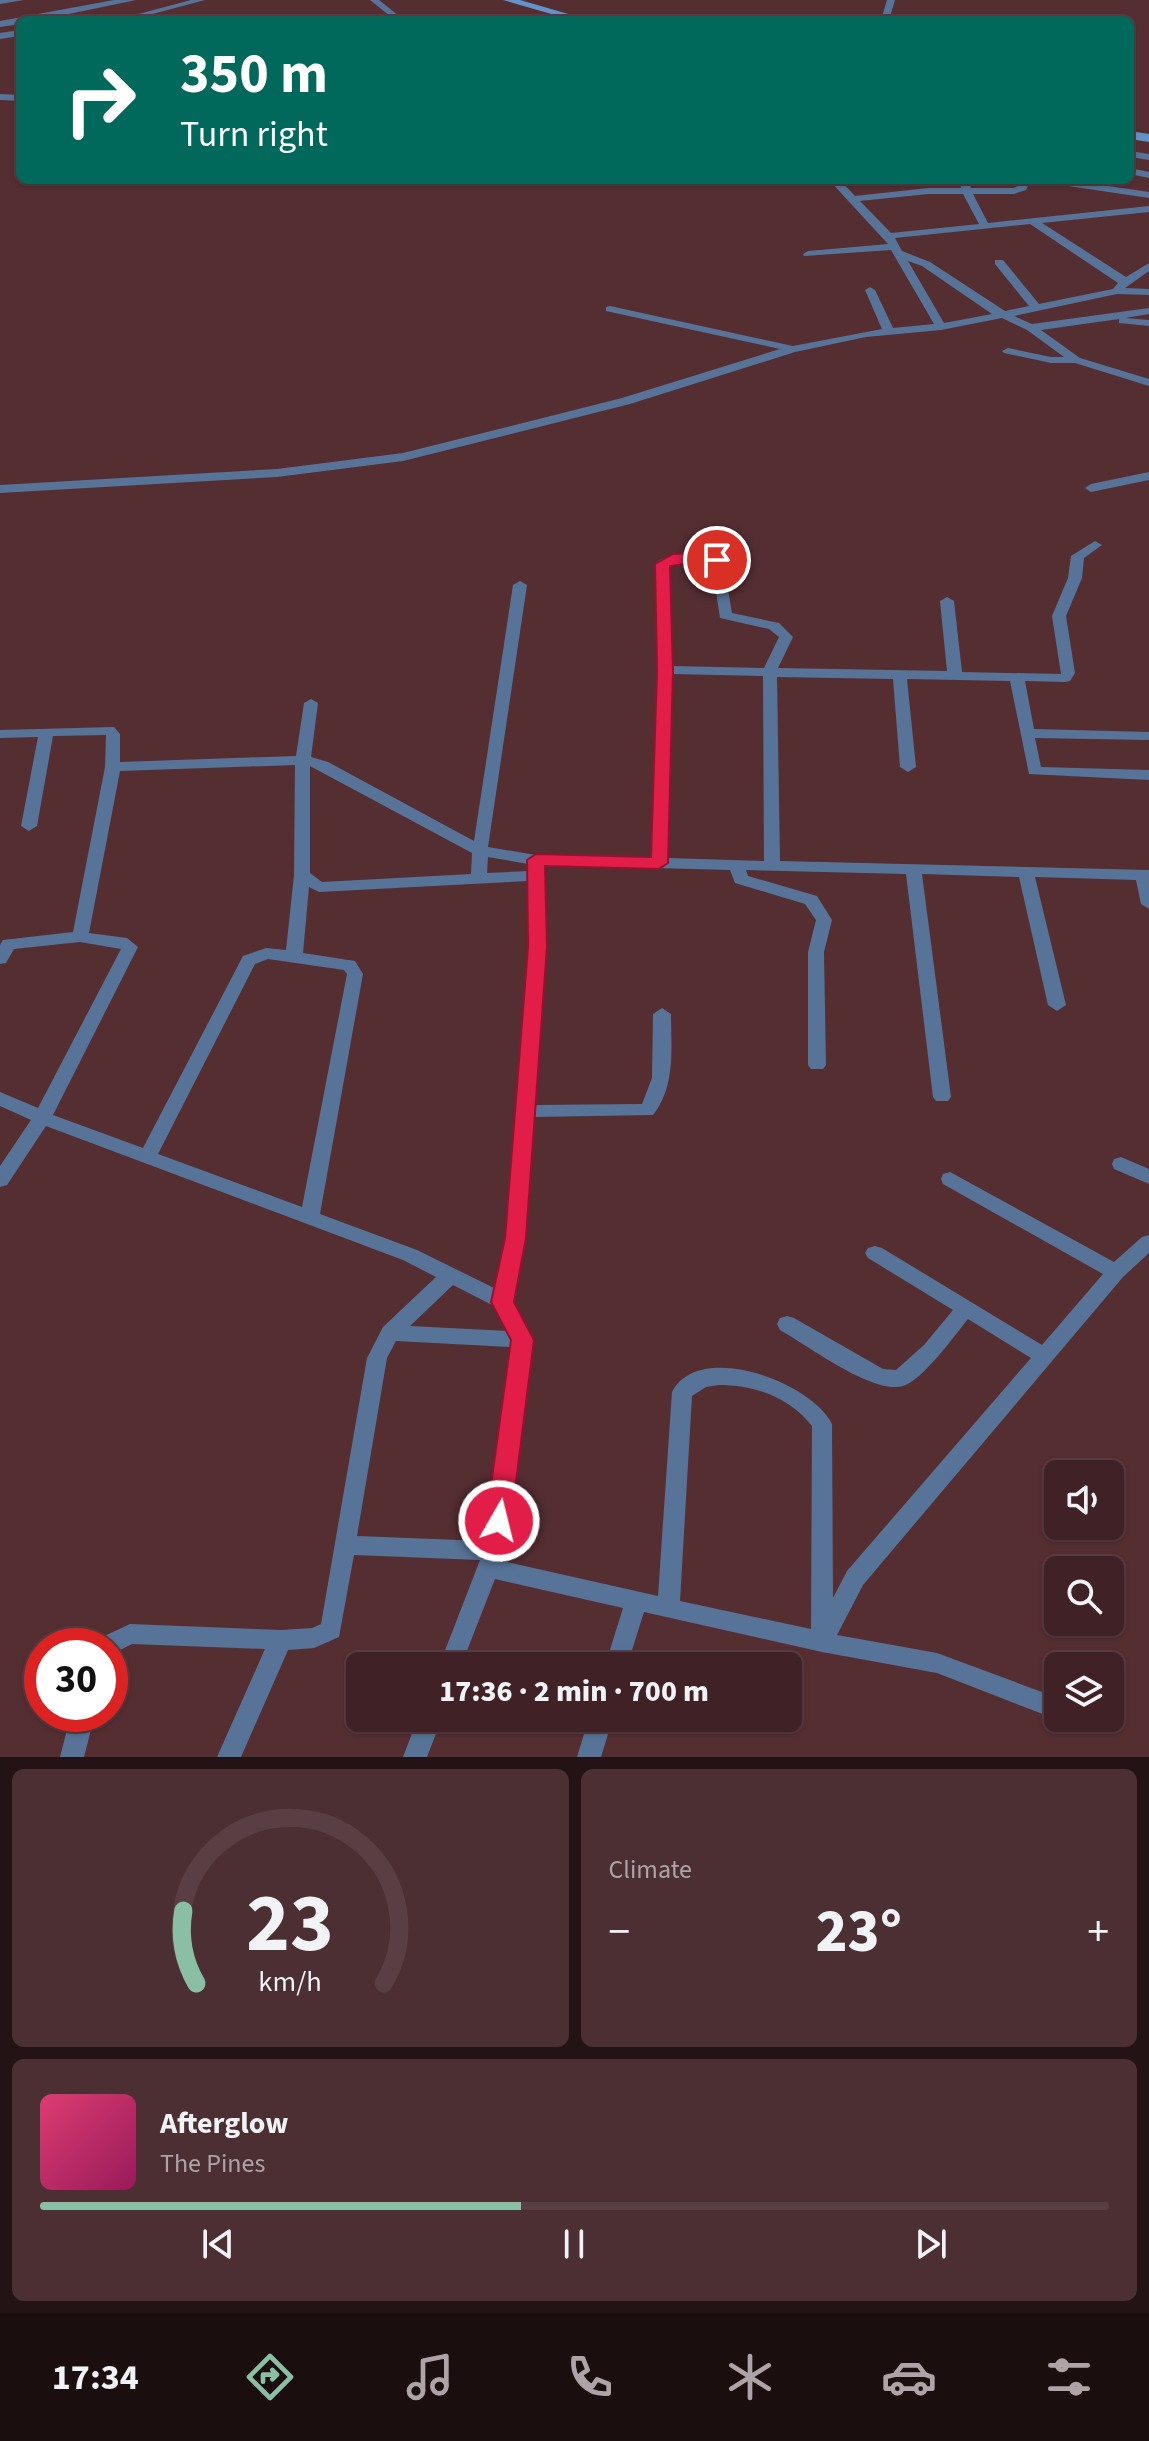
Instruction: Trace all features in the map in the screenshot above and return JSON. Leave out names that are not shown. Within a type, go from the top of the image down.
[{"type":"main road","points":[[508,0],[569,16]]},
{"type":"street","points":[[0,2],[20,0]]},
{"type":"street","points":[[44,16],[131,0]]},
{"type":"street","points":[[135,16],[197,0]]},
{"type":"street","points":[[374,0],[395,16]]},
{"type":"street","points":[[838,184],[888,236],[941,327]]},
{"type":"street","points":[[851,199],[965,185],[1014,191],[1020,190],[1024,184]]},
{"type":"street","points":[[1074,184],[1149,195]]},
{"type":"street","points":[[965,185],[986,227]]},
{"type":"street","points":[[1100,188],[1116,212]]},
{"type":"street","points":[[888,236],[1149,209]]},
{"type":"street","points":[[1033,222],[1120,287],[1149,292]]},
{"type":"street","points":[[808,254],[895,250],[926,264],[1005,316],[1031,328],[1076,360],[1149,383]]},
{"type":"street","points":[[999,262],[1037,309]]},
{"type":"street","points":[[0,489],[277,473],[403,457],[626,401],[793,349],[1037,309],[1120,287],[1149,266]]},
{"type":"street","points":[[870,290],[889,332]]},
{"type":"street","points":[[610,309],[793,349]]},
{"type":"street","points":[[1031,328],[1149,311]]},
{"type":"street","points":[[1089,318],[1149,323]]},
{"type":"street","points":[[1008,351],[1051,360],[1076,360]]},
{"type":"street","points":[[1132,379],[1149,369]]},
{"type":"street","points":[[1091,488],[1149,476]]},
{"type":"street","points":[[665,670],[1065,678],[1068,673],[1059,616],[1075,578],[1078,556],[1095,545]]},
{"type":"street","points":[[659,863],[665,670],[663,564],[673,558],[710,557],[718,564],[725,615],[735,621],[775,626],[786,637],[770,671],[772,866]]},
{"type":"street","points":[[479,879],[480,851],[520,585]]},
{"type":"street","points":[[947,601],[955,677]]},
{"type":"street","points":[[900,675],[908,767]]},
{"type":"street","points":[[1017,679],[1034,771],[1149,775]]},
{"type":"street","points":[[294,957],[302,875],[303,760],[311,703]]},
{"type":"street","points":[[0,734],[109,730],[113,734],[113,767],[80,937]]},
{"type":"street","points":[[29,826],[46,732]]},
{"type":"street","points":[[1028,733],[1149,736]]},
{"type":"street","points":[[113,767],[303,760],[323,765],[480,851],[536,868]]},
{"type":"street","points":[[302,875],[319,887],[479,879],[536,868],[659,863],[1146,875],[1149,904]]},
{"type":"street","points":[[736,865],[741,879],[811,900],[824,920],[816,952],[817,1065]]},
{"type":"street","points":[[503,1302],[514,1245],[538,947],[536,868]]},
{"type":"street","points":[[914,871],[942,1097]]},
{"type":"street","points":[[1026,871],[1057,1005]]},
{"type":"street","points":[[0,959],[9,944],[80,937],[121,942],[130,947],[42,1118],[0,1180]]},
{"type":"street","points":[[148,1156],[249,960],[266,953],[349,965],[355,974],[310,1217]]},
{"type":"street","points":[[524,1111],[647,1110],[655,1103],[659,1080],[662,1014]]},
{"type":"street","points":[[0,1098],[42,1118],[410,1255],[503,1302],[522,1340],[491,1560],[455,1652]]},
{"type":"street","points":[[1121,1164],[1149,1177]]},
{"type":"street","points":[[950,1179],[1116,1272]]},
{"type":"street","points":[[822,1642],[855,1578],[1116,1272],[1149,1242]]},
{"type":"street","points":[[875,1253],[1046,1357]]},
{"type":"street","points":[[128,1635],[281,1640],[314,1638],[331,1630],[377,1358],[390,1333],[443,1270]]},
{"type":"street","points":[[787,1324],[879,1377],[900,1379],[931,1351],[967,1307]]},
{"type":"street","points":[[390,1333],[522,1340]]},
{"type":"street","points":[[669,1606],[682,1392],[702,1379],[731,1376],[778,1389],[812,1408],[822,1424],[822,1642]]},
{"type":"street","points":[[345,1545],[491,1560],[637,1599],[822,1642],[937,1663],[1044,1704]]},
{"type":"street","points":[[620,1652],[637,1599]]},
{"type":"street","points":[[229,1757],[281,1640]]},
{"type":"street","points":[[72,1757],[78,1732]]},
{"type":"street","points":[[415,1757],[425,1732]]},
{"type":"street","points":[[589,1757],[597,1732]]},
{"type":"route","points":[[499,1521],[522,1340],[503,1302],[514,1253],[538,947],[536,860],[659,863],[665,670],[663,564],[673,558],[710,557],[717,560]]}]
